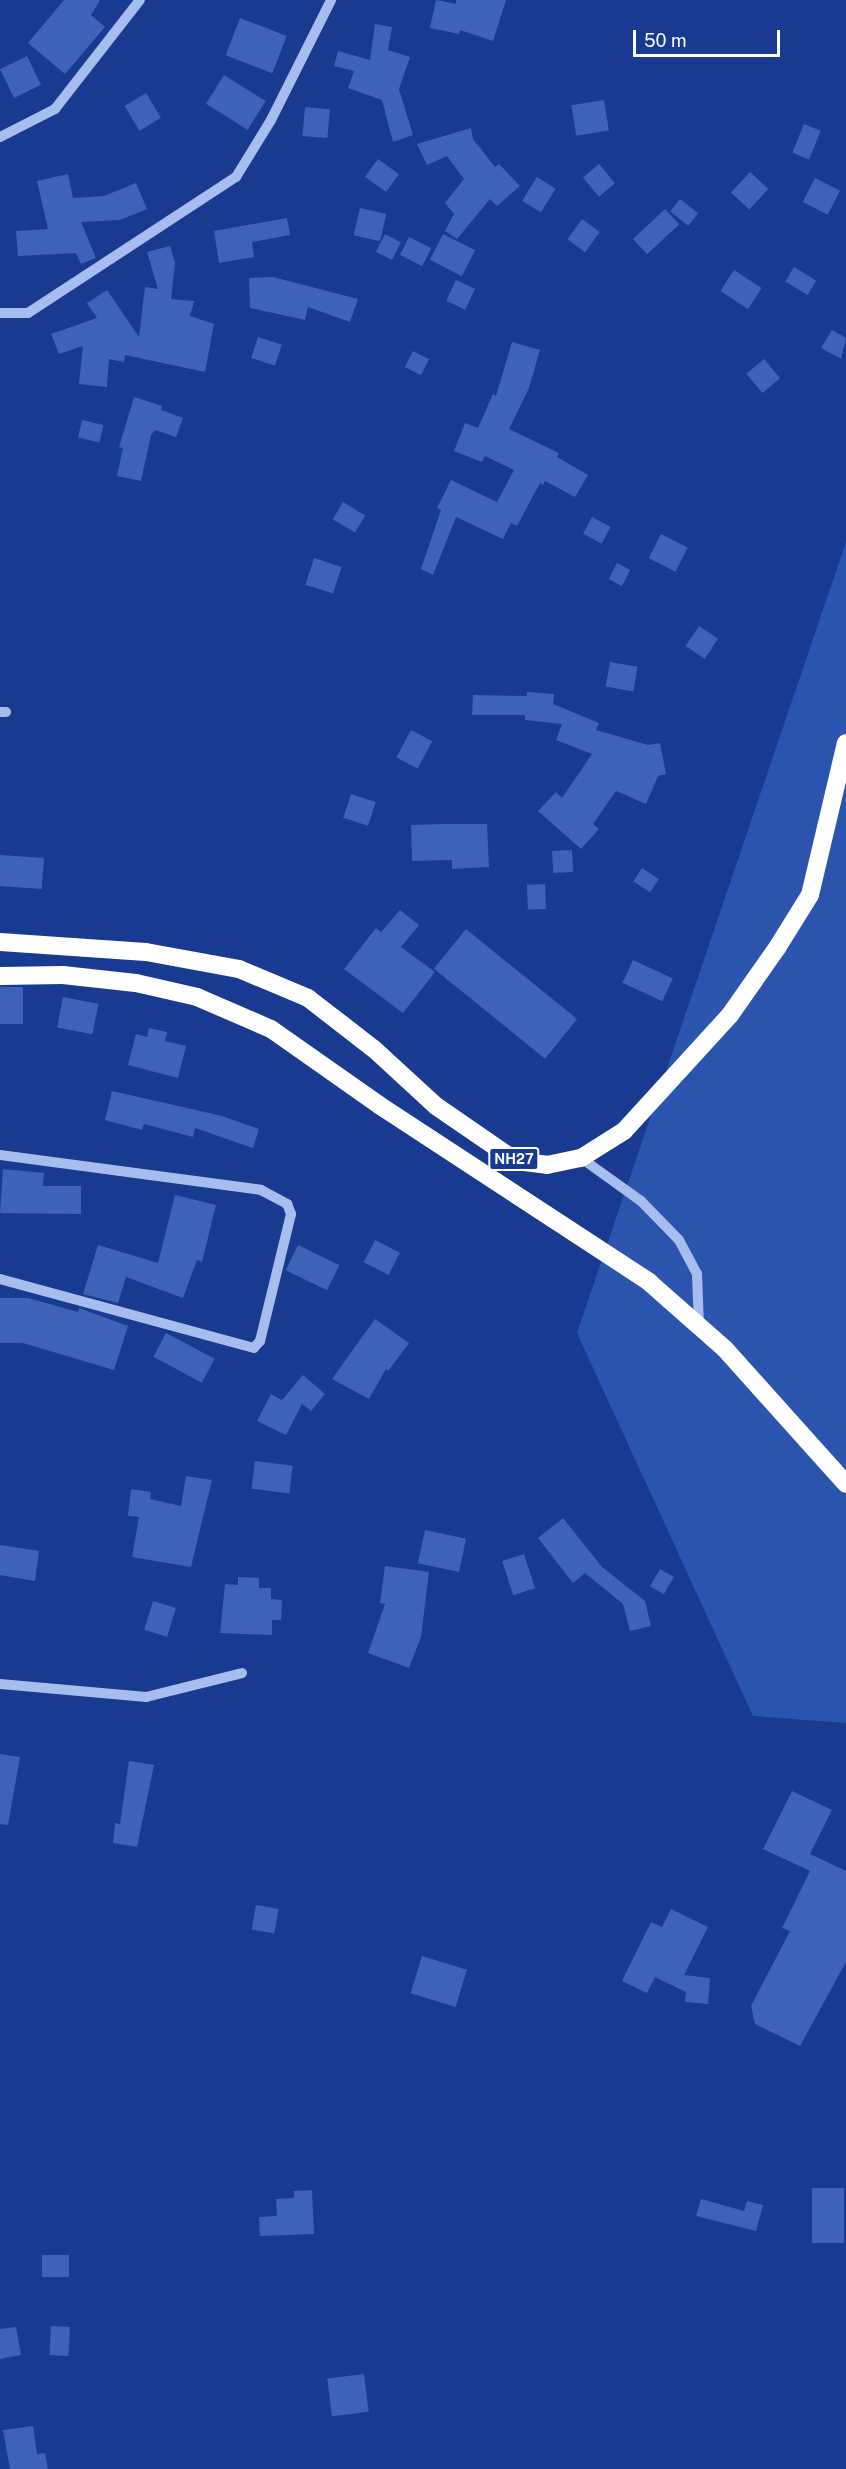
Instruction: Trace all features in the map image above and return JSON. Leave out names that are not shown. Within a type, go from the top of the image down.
[{"type":"highway","name":"NH27","points":[[0,942],[146,952],[240,969],[308,998],[374,1049],[436,1106],[516,1161],[547,1165],[581,1158],[624,1131],[730,1015],[777,948],[810,895],[846,742]]},
{"type":"highway","name":"NH27","points":[[0,976],[63,975],[136,983],[197,998],[271,1029],[379,1105],[649,1282],[725,1348],[846,1484]]},
{"type":"street","points":[[0,137],[55,108],[140,0]]},
{"type":"street","points":[[0,314],[28,313],[236,177],[271,120],[331,0]]},
{"type":"street","points":[[0,1155],[261,1191],[288,1204],[291,1214],[260,1341],[254,1348],[0,1279]]},
{"type":"street","points":[[581,1158],[641,1201],[679,1240],[697,1274],[699,1326]]},
{"type":"street","points":[[0,1684],[146,1697],[242,1673]]},
{"type":"shaded area","points":[[846,542],[846,1723],[753,1716],[577,1333]]},
{"type":"building","points":[[64,0],[100,0],[91,15],[105,27],[65,74],[28,43]]},
{"type":"building","points":[[436,0],[456,4],[456,0],[506,0],[493,41],[460,30],[459,34],[430,28]]},
{"type":"building","points":[[240,18],[287,36],[272,73],[226,55]]},
{"type":"building","points":[[375,24],[392,27],[388,50],[410,57],[399,89],[413,135],[393,142],[382,100],[348,88],[354,71],[334,66],[338,51],[370,60]]},
{"type":"building","points":[[27,56],[41,85],[14,98],[0,69]]},
{"type":"building","points":[[224,75],[266,101],[248,130],[206,104]]},
{"type":"building","points":[[146,93],[161,118],[140,131],[125,106]]},
{"type":"building","points":[[604,100],[609,131],[576,136],[571,105]]},
{"type":"building","points":[[305,107],[330,109],[327,138],[302,136]]},
{"type":"building","points":[[804,124],[821,131],[809,159],[792,153]]},
{"type":"building","points":[[471,128],[473,139],[495,167],[499,164],[520,186],[497,206],[490,199],[457,239],[445,231],[454,214],[445,203],[464,179],[447,156],[427,165],[417,144]]},
{"type":"building","points":[[378,159],[399,174],[386,192],[365,177]]},
{"type":"building","points":[[599,164],[615,183],[599,197],[583,177]]},
{"type":"building","points":[[750,172],[768,189],[749,210],[731,192]]},
{"type":"building","points":[[68,174],[73,198],[104,196],[136,183],[147,209],[120,220],[81,222],[96,258],[81,264],[76,253],[18,256],[16,231],[48,229],[37,181]]},
{"type":"building","points":[[537,177],[556,189],[541,212],[522,201]]},
{"type":"building","points":[[815,178],[840,191],[828,215],[803,202]]},
{"type":"building","points":[[680,199],[698,213],[688,226],[670,212]]},
{"type":"building","points":[[360,208],[386,214],[380,241],[354,235]]},
{"type":"building","points":[[665,209],[679,224],[647,254],[633,239]]},
{"type":"building","points":[[287,218],[290,235],[252,242],[254,257],[219,263],[214,231]]},
{"type":"building","points":[[582,219],[600,232],[585,252],[567,239]]},
{"type":"building","points":[[385,234],[401,242],[392,260],[376,252]]},
{"type":"building","points":[[443,234],[475,250],[462,276],[430,260]]},
{"type":"building","points":[[409,237],[431,248],[422,266],[400,255]]},
{"type":"building","points":[[170,246],[175,263],[171,299],[194,301],[190,316],[214,324],[205,372],[125,355],[124,362],[109,359],[107,387],[79,384],[83,346],[59,354],[51,334],[97,318],[87,303],[107,290],[139,337],[145,287],[158,289],[147,252]]},
{"type":"building","points":[[794,267],[816,280],[808,295],[785,282]]},
{"type":"building","points":[[734,270],[762,288],[748,309],[720,291]]},
{"type":"building","points":[[273,277],[358,299],[350,322],[308,307],[305,320],[250,308],[249,278]]},
{"type":"building","points":[[456,280],[475,289],[465,310],[446,301]]},
{"type":"building","points":[[832,330],[846,338],[841,359],[821,348]]},
{"type":"building","points":[[258,337],[282,345],[275,366],[251,358]]},
{"type":"building","points":[[512,342],[540,350],[529,388],[509,429],[559,453],[557,457],[588,475],[575,497],[545,481],[543,485],[540,483],[517,526],[511,523],[503,539],[456,517],[433,575],[421,569],[441,510],[437,508],[451,480],[497,502],[514,470],[485,456],[482,462],[454,451],[465,423],[478,428],[493,394],[496,396]]},
{"type":"building","points":[[413,351],[429,359],[421,375],[405,367]]},
{"type":"building","points":[[764,359],[780,378],[762,393],[746,374]]},
{"type":"building","points":[[134,397],[162,406],[161,410],[183,418],[176,437],[155,430],[151,435],[141,481],[117,476],[123,448],[119,447]]},
{"type":"building","points":[[82,420],[103,425],[99,442],[78,438]]},
{"type":"building","points":[[343,502],[365,515],[355,533],[333,519]]},
{"type":"building","points":[[592,517],[611,527],[602,544],[583,534]]},
{"type":"building","points":[[661,534],[688,548],[675,572],[649,558]]},
{"type":"building","points":[[314,558],[342,567],[333,594],[305,585]]},
{"type":"building","points":[[617,563],[630,570],[622,586],[609,579]]},
{"type":"building","points":[[699,626],[718,639],[705,659],[686,646]]},
{"type":"building","points":[[610,662],[638,667],[633,691],[606,687]]},
{"type":"building","points":[[527,692],[554,694],[553,704],[599,723],[596,730],[648,745],[660,743],[666,774],[658,776],[646,804],[616,791],[593,824],[599,829],[581,849],[538,811],[556,792],[562,798],[592,754],[556,740],[562,724],[525,720],[525,715],[472,715],[473,695],[527,696]]},
{"type":"building","points":[[411,730],[432,741],[418,769],[396,757]]},
{"type":"building","points":[[351,794],[376,802],[368,826],[343,818]]},
{"type":"building","points":[[487,824],[489,867],[452,869],[452,860],[412,861],[411,825]]},
{"type":"building","points":[[572,850],[573,872],[553,873],[552,851]]},
{"type":"building","points":[[0,855],[44,858],[42,889],[0,886]]},
{"type":"building","points":[[642,868],[659,879],[650,892],[633,881]]},
{"type":"building","points":[[545,884],[546,909],[528,910],[527,885]]},
{"type":"building","points":[[400,910],[419,925],[401,947],[435,972],[403,1013],[344,969],[376,928],[381,932]]},
{"type":"building","points":[[466,929],[577,1019],[545,1059],[434,969]]},
{"type":"building","points":[[633,960],[673,979],[662,1001],[622,983]]},
{"type":"building","points":[[0,987],[23,987],[23,1024],[0,1024]]},
{"type":"building","points":[[63,997],[98,1004],[92,1034],[57,1027]]},
{"type":"building","points":[[149,1028],[167,1032],[165,1041],[186,1046],[178,1078],[128,1065],[136,1034],[147,1037]]},
{"type":"building","points":[[112,1091],[222,1116],[259,1129],[253,1148],[195,1128],[193,1137],[144,1124],[142,1130],[105,1120]]},
{"type":"building","points":[[3,1169],[44,1173],[43,1186],[81,1186],[81,1214],[0,1213]]},
{"type":"building","points":[[175,1195],[216,1205],[202,1262],[197,1260],[183,1298],[126,1277],[118,1303],[83,1294],[98,1245],[158,1263]]},
{"type":"building","points":[[375,1240],[400,1253],[389,1275],[364,1262]]},
{"type":"building","points":[[298,1245],[339,1265],[327,1290],[286,1270]]},
{"type":"building","points":[[0,1298],[28,1298],[78,1312],[79,1308],[128,1326],[114,1370],[23,1343],[0,1343]]},
{"type":"building","points":[[375,1319],[409,1343],[388,1371],[386,1369],[369,1399],[332,1379]]},
{"type":"building","points":[[166,1333],[215,1359],[202,1383],[153,1357]]},
{"type":"building","points":[[303,1375],[325,1394],[311,1411],[302,1404],[286,1435],[257,1421],[271,1394],[282,1400]]},
{"type":"building","points":[[255,1461],[293,1466],[289,1493],[252,1489]]},
{"type":"building","points":[[186,1476],[212,1480],[191,1567],[132,1557],[139,1517],[128,1516],[131,1489],[151,1492],[150,1499],[181,1506]]},
{"type":"building","points":[[563,1518],[602,1567],[645,1601],[651,1626],[630,1631],[623,1604],[585,1573],[573,1583],[538,1538]]},
{"type":"building","points":[[425,1530],[466,1539],[459,1572],[418,1563]]},
{"type":"building","points":[[0,1545],[39,1551],[35,1581],[0,1575]]},
{"type":"building","points":[[524,1554],[535,1588],[513,1595],[502,1561]]},
{"type":"building","points":[[385,1566],[429,1572],[421,1637],[409,1668],[368,1653],[385,1604],[380,1603]]},
{"type":"building","points":[[660,1569],[674,1577],[664,1594],[650,1586]]},
{"type":"building","points":[[238,1577],[259,1578],[259,1588],[271,1588],[271,1599],[282,1600],[281,1620],[272,1620],[272,1635],[220,1633],[225,1584],[238,1585]]},
{"type":"building","points":[[153,1601],[176,1608],[167,1637],[144,1630]]},
{"type":"building","points":[[0,1754],[20,1757],[8,1825],[0,1824]]},
{"type":"building","points":[[129,1761],[154,1765],[137,1847],[113,1843],[115,1823],[120,1824]]},
{"type":"building","points":[[792,1791],[832,1810],[810,1854],[846,1871],[846,1962],[800,2046],[755,2024],[751,2006],[790,1931],[782,1928],[810,1871],[763,1849]]},
{"type":"building","points":[[256,1905],[279,1909],[274,1934],[252,1930]]},
{"type":"building","points":[[671,1909],[708,1927],[684,1975],[710,1978],[708,2004],[685,2002],[686,1992],[655,1977],[647,1993],[622,1981],[651,1922],[662,1927]]},
{"type":"building","points":[[422,1956],[467,1970],[456,2007],[411,1993]]},
{"type":"building","points":[[812,2188],[844,2188],[844,2243],[812,2243]]},
{"type":"building","points":[[312,2190],[314,2234],[260,2236],[259,2217],[277,2216],[276,2199],[294,2198],[294,2191]]},
{"type":"building","points":[[701,2199],[744,2211],[747,2201],[763,2205],[756,2231],[696,2216]]},
{"type":"building","points":[[42,2255],[69,2255],[69,2277],[42,2277]]},
{"type":"building","points":[[51,2326],[70,2327],[68,2356],[49,2355]]},
{"type":"building","points":[[16,2327],[21,2355],[0,2359],[0,2329]]},
{"type":"building","points":[[364,2374],[369,2412],[332,2416],[327,2379]]},
{"type":"building","points":[[33,2426],[37,2454],[45,2453],[48,2469],[10,2469],[3,2430]]}]
